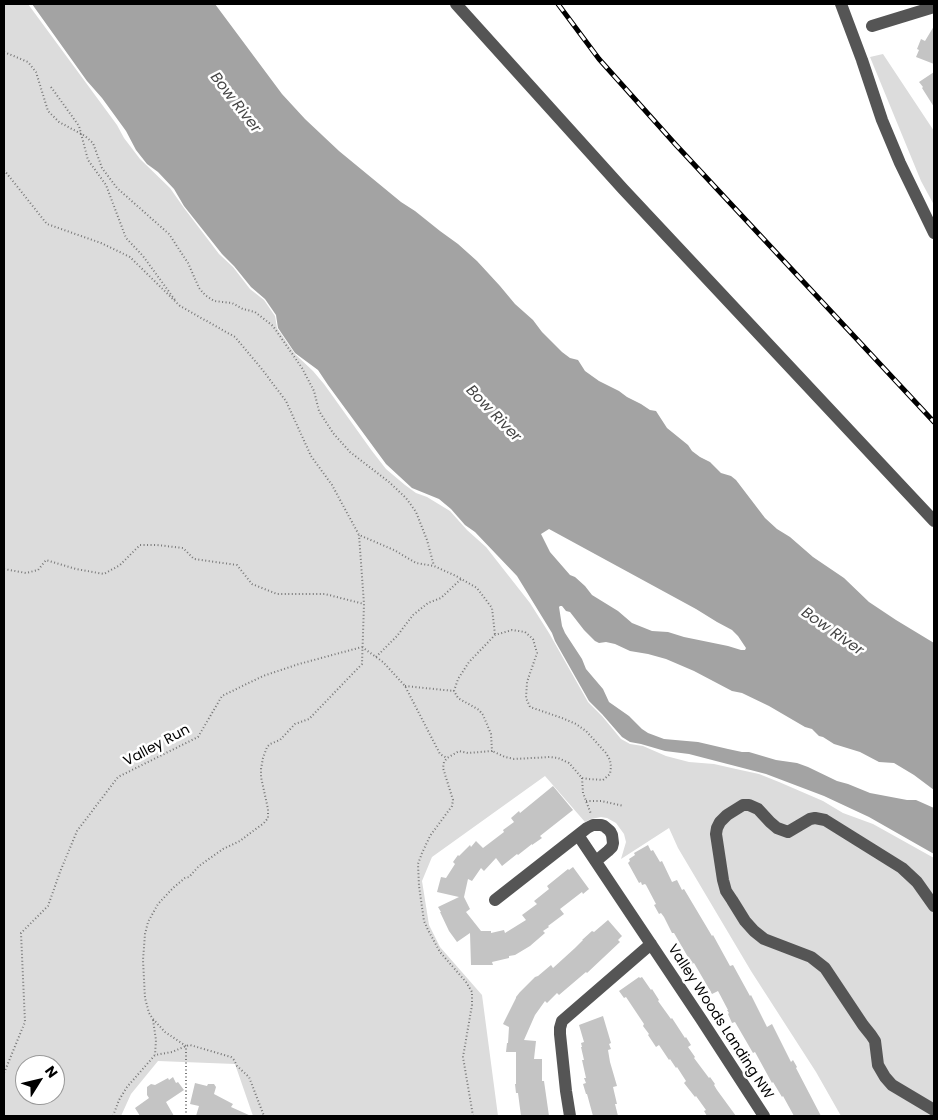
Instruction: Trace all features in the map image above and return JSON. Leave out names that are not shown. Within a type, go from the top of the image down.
[{"type":"street","points":[[456,4],[623,189],[934,521]]},
{"type":"street","points":[[841,4],[882,120],[934,233]]},
{"type":"street","points":[[872,26],[934,7]]},
{"type":"street","points":[[934,906],[918,882],[902,868],[825,820],[810,819],[788,832],[777,828],[758,809],[749,805],[742,805],[727,815],[717,828],[716,834],[725,885],[745,921],[764,938],[811,956],[825,968],[871,1035],[874,1041],[878,1065],[885,1077],[892,1085],[934,1110]]},
{"type":"street","points":[[495,900],[578,835],[587,828],[597,824],[604,826],[612,835],[612,847],[596,861],[578,835]]},
{"type":"street","name":"Valley Woods Landing NW","points":[[596,861],[764,1116]]},
{"type":"street","points":[[570,1116],[560,1034],[562,1021],[651,944]]},
{"type":"path","points":[[4,52],[28,62],[36,72],[48,111],[59,122],[81,134],[92,143],[102,168],[117,188],[169,234],[188,263],[199,288],[205,295],[214,302],[232,303],[255,312],[273,326],[302,368],[314,391],[319,411],[333,433],[350,452],[389,482],[406,498],[416,512],[427,540],[434,566]]},
{"type":"path","points":[[51,87],[79,126],[88,160],[106,185],[126,238],[143,256],[180,306]]},
{"type":"path","points":[[4,170],[46,224],[101,243],[130,257],[180,306],[235,337],[286,402],[311,456],[332,485],[359,535],[364,604],[362,664],[309,719],[295,724],[280,740],[267,747],[260,777],[268,809],[268,818],[240,841],[199,866],[189,877],[173,888],[158,904],[148,922],[143,960],[144,994],[147,1008],[153,1019],[165,1032],[186,1046]]},
{"type":"path","points":[[359,535],[394,550],[416,563],[434,566],[477,588],[492,608],[495,634]]},
{"type":"path","points":[[4,569],[26,573],[38,570],[46,560],[76,569],[104,574],[120,565],[140,545],[156,545],[183,548],[194,559],[237,565],[252,584],[277,594],[325,594],[364,604]]},
{"type":"path","points":[[376,657],[397,636],[413,616],[428,603],[441,598],[461,579]]},
{"type":"path","points":[[492,752],[491,734],[484,715],[458,698],[454,691],[458,679],[469,662],[495,634],[512,630],[526,632],[534,639],[537,653],[527,682],[526,698],[530,707],[576,724],[586,731],[610,760],[610,774],[603,780],[582,778]]},
{"type":"path","points":[[362,647],[383,662],[405,686],[440,754],[447,758]]},
{"type":"path","name":"Valley Run","points":[[4,1073],[25,1022],[21,933],[48,906],[77,830],[118,777],[198,737],[222,696],[263,676],[362,647]]},
{"type":"path","points":[[405,686],[454,691]]},
{"type":"path","points":[[473,1116],[463,1057],[472,1005],[472,992],[466,982],[440,952],[428,930],[424,920],[418,873],[418,864],[430,836],[452,806],[453,800],[443,768],[444,762],[447,758],[459,752],[492,752],[514,759],[558,758],[569,763],[582,778],[583,793],[591,816],[597,824]]},
{"type":"path","points":[[586,801],[600,801],[624,806]]},
{"type":"path","points":[[113,1116],[119,1100],[127,1087],[155,1055],[156,1040],[153,1019]]},
{"type":"path","points":[[155,1055],[172,1052],[190,1045],[230,1057],[249,1077],[264,1116]]},
{"type":"path","points":[[186,1046],[186,1116]]},
{"type":"shaded area","points":[[4,4],[28,4],[140,159],[170,188],[219,254],[233,267],[250,289],[264,300],[275,316],[277,328],[295,354],[324,384],[386,469],[416,493],[427,497],[450,511],[486,547],[530,603],[588,702],[621,739],[630,744],[643,746],[666,756],[689,762],[714,764],[759,774],[823,801],[843,813],[873,824],[934,858],[934,1116],[841,1116],[816,1072],[751,971],[678,848],[669,828],[621,859],[626,842],[624,834],[616,823],[601,817],[585,822],[545,776],[432,857],[422,881],[429,925],[440,947],[482,995],[498,1116],[253,1116],[235,1064],[158,1061],[131,1094],[121,1116],[4,1116]]},
{"type":"shaded area","points":[[883,54],[934,131],[934,205],[921,181],[870,57]]},
{"type":"water","name":"Bow River","points":[[32,4],[215,4],[282,94],[305,119],[339,151],[477,261],[515,304],[533,320],[562,352],[570,358],[578,360],[585,371],[599,381],[650,410],[656,411],[667,428],[688,445],[692,451],[710,462],[721,473],[731,476],[736,480],[765,518],[777,529],[844,578],[869,602],[934,643],[934,790],[894,763],[879,762],[860,752],[834,744],[819,736],[812,729],[805,727],[769,706],[742,693],[732,691],[694,671],[666,659],[630,651],[615,644],[599,643],[584,630],[570,612],[566,611],[562,606],[559,607],[565,633],[582,659],[586,669],[603,689],[609,702],[648,733],[664,739],[698,742],[797,763],[870,793],[916,800],[934,808],[934,854],[869,817],[824,796],[766,774],[689,754],[665,751],[630,742],[622,737],[589,701],[552,633],[517,576],[451,509],[439,499],[412,488],[386,464],[318,370],[295,353],[278,328],[276,315],[265,299],[251,287],[222,254],[184,206],[174,189],[158,172],[147,164],[136,150],[126,131],[87,81]],"holes":[[[549,529],[732,630],[746,648],[745,650],[668,632],[652,631],[632,623],[618,611],[592,595],[585,586],[570,575],[550,552],[541,534]]]},
{"type":"building","points":[[934,26],[934,64],[916,57],[921,39],[925,41]]},
{"type":"building","points":[[934,72],[934,107],[919,82]]},
{"type":"building","points":[[553,786],[573,810],[540,836],[542,838],[502,866],[496,858],[484,871],[481,868],[472,881],[468,879],[464,897],[470,909],[466,912],[481,931],[491,931],[491,933],[504,930],[505,933],[526,920],[522,915],[537,904],[534,901],[549,889],[547,886],[568,869],[573,867],[589,889],[583,894],[582,892],[560,909],[564,914],[548,926],[543,931],[545,933],[530,946],[515,955],[509,956],[509,958],[492,962],[493,965],[471,965],[470,933],[457,942],[449,931],[438,907],[459,897],[437,892],[441,877],[446,878],[455,864],[453,862],[458,855],[470,845],[471,847],[476,841],[483,848],[514,822],[511,818]]},
{"type":"building","points":[[648,845],[660,862],[662,861],[672,882],[677,880],[682,890],[684,889],[730,966],[733,965],[767,1027],[772,1024],[791,1062],[793,1060],[797,1067],[821,1116],[794,1116],[735,1022],[732,1023],[728,1010],[718,991],[712,994],[694,963],[692,964],[674,933],[672,933],[664,917],[661,913],[659,914],[646,885],[642,885],[641,882],[639,883],[628,863],[629,859],[635,855],[634,853]]},
{"type":"building","points":[[608,920],[622,936],[618,940],[620,942],[587,973],[559,995],[557,993],[547,1003],[545,1001],[535,1015],[524,1040],[536,1041],[534,1059],[542,1059],[542,1081],[544,1081],[549,1116],[521,1116],[515,1084],[516,1052],[506,1052],[509,1027],[503,1024],[516,997],[535,977],[551,965],[553,968],[592,931],[594,932]]},
{"type":"building","points":[[639,977],[642,977],[652,989],[658,1001],[686,1037],[691,1045],[688,1047],[694,1058],[710,1077],[736,1116],[707,1116],[704,1111],[706,1110],[684,1083],[686,1081],[677,1067],[669,1060],[659,1045],[656,1047],[643,1026],[644,1024],[626,997],[624,998],[619,991]]},
{"type":"building","points":[[603,1016],[611,1043],[609,1044],[611,1049],[608,1050],[617,1086],[613,1087],[618,1116],[593,1116],[583,1084],[586,1083],[584,1078],[586,1078],[581,1043],[584,1042],[579,1025]]},
{"type":"building","points":[[173,1077],[176,1083],[178,1082],[184,1090],[166,1102],[174,1116],[140,1116],[135,1108],[149,1098],[147,1087]]},
{"type":"building","points":[[195,1083],[207,1086],[208,1084],[214,1084],[216,1087],[214,1094],[233,1104],[231,1107],[251,1116],[196,1116],[199,1106],[190,1104]]},
{"type":"railway","points":[[558,4],[599,59],[676,145],[934,422]]}]
